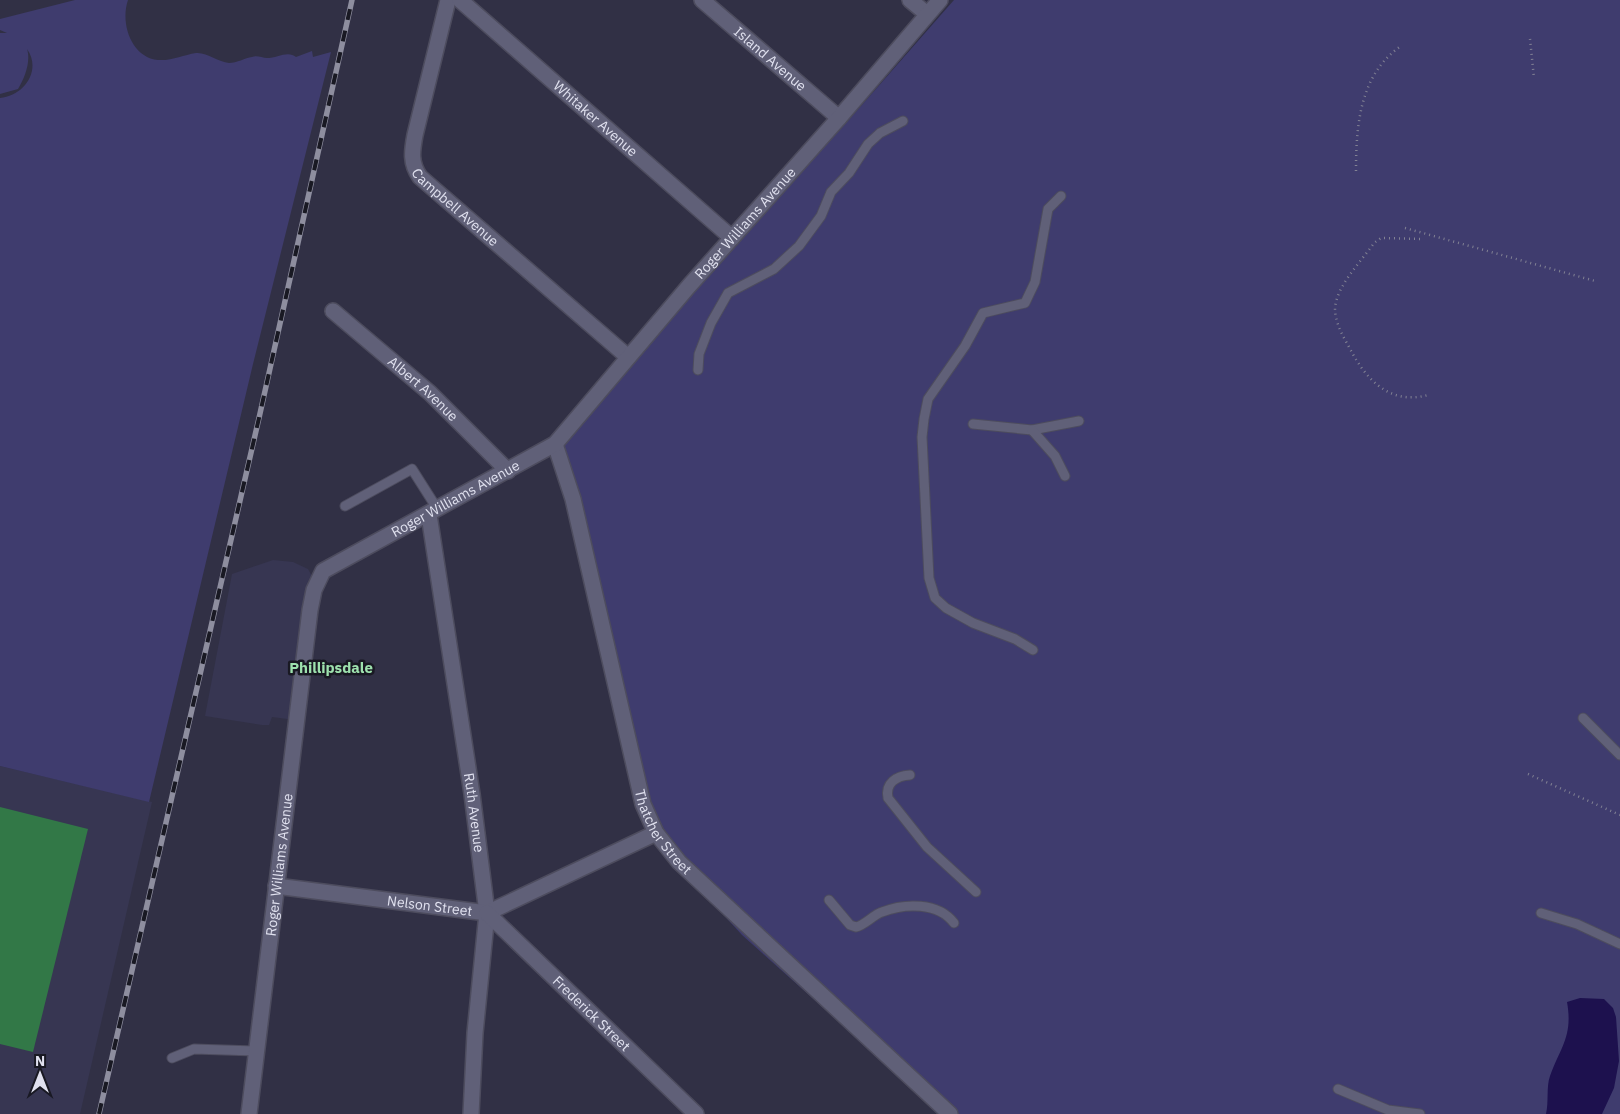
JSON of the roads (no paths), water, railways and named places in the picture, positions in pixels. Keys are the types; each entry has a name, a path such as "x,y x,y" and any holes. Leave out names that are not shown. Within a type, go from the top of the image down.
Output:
{"street":[{"name":"Campbell Avenue","path":"448,0 415,135 412,156 414,168 420,177 628,357"},
{"name":"Whitaker Avenue","path":"460,0 732,238"},
{"name":"Island Avenue","path":"702,0 839,118"},
{"path":"910,0 927,14"},
{"name":"Roger Williams Avenue","path":"249,1114 255,1051 310,610 317,580 323,571 331,566 434,512 555,444 628,357 839,118 940,0"},
{"name":"Albert Avenue","path":"333,311 430,393 508,471"},
{"name":"Thatcher Street","path":"555,444 573,499 643,804 656,833 679,862 950,1114"},
{"name":"Ruth Avenue","path":"434,512 487,914 475,1033 471,1114"},
{"name":"Nelson Street","path":"276,886 487,914 656,833"},
{"name":"Frederick Street","path":"487,914 696,1114"}],"lane":[{"path":"698,370 700,354 711,323 728,293 774,269 799,246 820,216 831,192 849,173 868,144 880,133 903,120"},
{"path":"1033,650 1015,639 967,620 946,608 935,598 929,578 922,436 928,399 965,346 982,314 1025,303 1036,282 1048,209 1061,196"},
{"path":"973,424 1032,430 1079,421"},
{"path":"1032,430 1055,456 1066,476"},
{"path":"345,506 412,469 434,512"},
{"path":"1583,718 1620,755"},
{"path":"910,775 898,777 890,784 888,798 927,847 976,892"},
{"path":"829,900 850,925 856,927 882,912 906,906 918,906 943,912 954,923"},
{"path":"1541,912 1577,924 1620,944"},
{"path":"172,1058 194,1049 255,1051"},
{"path":"1338,1088 1388,1110 1420,1114"}],"railway":[{"path":"99,1114 259,418 352,0"}],"district":[{"name":"Phillipsdale","path":"331,667"}]}
